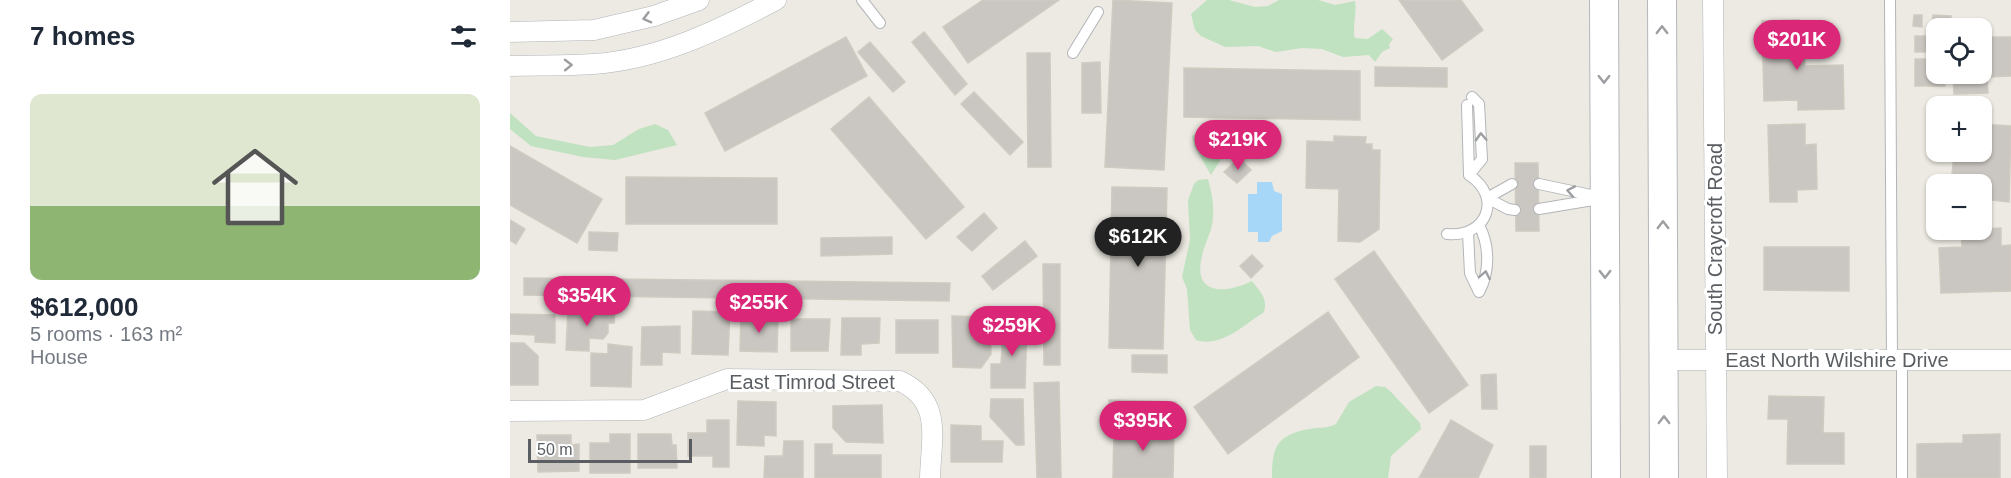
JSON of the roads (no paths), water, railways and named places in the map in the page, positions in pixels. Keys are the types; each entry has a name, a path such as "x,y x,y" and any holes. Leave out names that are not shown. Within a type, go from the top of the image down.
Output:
{"main road":[{"path":"1604,0 1606,478"},
{"path":"1662,0 1664,478"}],"street":[{"path":"510,32 594,30 654,16 699,0"},
{"path":"510,66 595,64 627,59 673,47 728,26 776,0"},
{"name":"South Craycroft Road","path":"1713,0 1717,478"},
{"name":"East North Wilshire Drive","path":"1664,360 2011,360"},
{"name":"East Timrod Street","path":"510,411 644,410 727,379 900,381 917,389 926,400 931,417 930,478"}],"lane":[{"path":"862,0 880,23"},
{"path":"1890,0 1897,360 1902,478"},
{"path":"1073,53 1098,12"},
{"path":"1447,234 1468,233 1479,225 1488,209 1488,198 1478,180 1469,175 1470,101"},
{"path":"1488,198 1512,184"},
{"path":"1539,184 1605,198"},
{"path":"1488,198 1508,210 1515,210"},
{"path":"1539,209 1605,198"},
{"path":"1468,233 1470,273 1479,292 1486,278 1486,239 1479,225"}],"water":[{"path":"1257,182 1272,182 1274,191 1282,194 1282,231 1272,236 1269,242 1258,242 1258,232 1248,232 1248,194 1257,194"}]}
